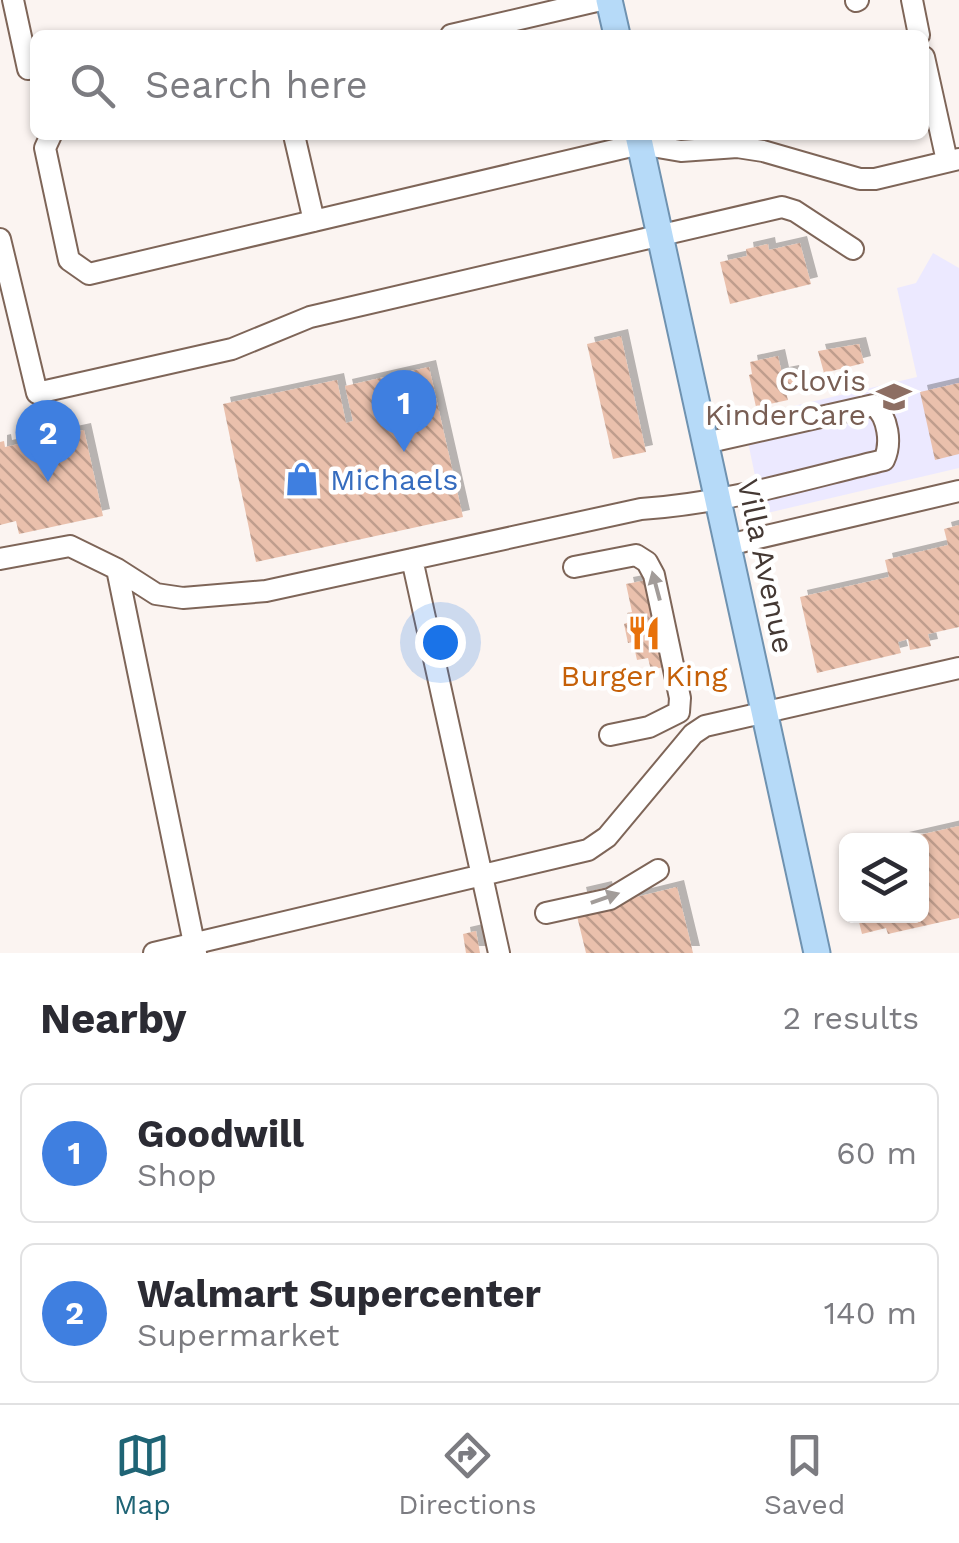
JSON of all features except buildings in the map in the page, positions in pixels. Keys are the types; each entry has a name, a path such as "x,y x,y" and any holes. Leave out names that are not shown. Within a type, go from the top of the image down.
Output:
{"main road":[{"path":"609,0 615,30"},
{"name":"Villa Avenue","path":"639,140 817,953"}],"street":[{"path":"13,0 28,69"},
{"path":"472,30 601,0"},
{"path":"912,0 918,30"},
{"path":"48,140 45,148 69,260 89,274 639,140 680,150 736,147 763,151 860,179 874,179 953,160 929,75"},
{"path":"295,140 314,221"},
{"path":"0,238 37,393 232,348 310,317 782,207 795,211 853,248"},
{"path":"0,559 70,546 156,594 183,598 266,591 641,509 681,507 718,499 884,460 890,448 882,412 874,405 706,443"},
{"path":"728,545 959,491"},
{"path":"574,567 636,555 654,575 680,698 679,712 649,727 610,735"},
{"path":"412,559 499,953"},
{"path":"116,569 195,948"},
{"path":"154,953 195,948 565,858 597,844 693,734 719,721 959,668"},
{"path":"546,913 610,898 658,870"}],"shaded area":[{"name":"Clovis KinderCare","path":"933,253 959,268 959,468 763,514 743,418 917,377 897,288 916,283"}],"place":[{"name":"Clovis KinderCare","path":"894,397"},
{"name":"Goodwill","path":"404,452"},
{"name":"Michaels","path":"302,479"},
{"name":"Walmart Supercenter","path":"48,482"},
{"name":"Burger King","path":"644,633"}]}
